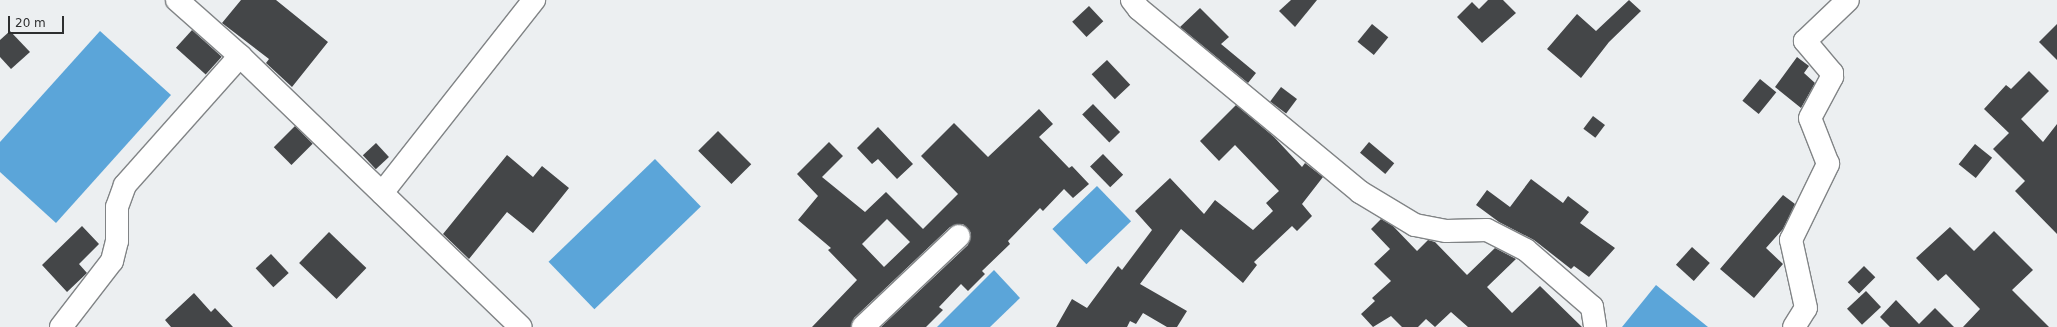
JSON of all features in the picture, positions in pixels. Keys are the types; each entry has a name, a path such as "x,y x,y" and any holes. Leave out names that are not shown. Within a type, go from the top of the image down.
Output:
{"street":[{"path":"177,0 240,56 521,327"},
{"path":"382,193 534,0"},
{"path":"1132,0 1139,9 1360,192 1415,225 1446,231 1487,230 1526,250 1592,308 1595,327"},
{"path":"1794,327 1806,308 1791,240 1828,164 1810,118 1832,77 1832,73 1805,41 1845,1"},
{"path":"61,327 112,261 117,241 117,207 125,185 240,56"},
{"path":"863,327 959,236"}],"water":[{"path":"100,31 171,95 56,223 0,172 0,142"},
{"path":"655,159 701,206 594,309 549,262"},
{"path":"1097,186 1131,221 1086,264 1052,229"},
{"path":"994,270 1020,298 990,327 937,327"},
{"path":"1656,285 1708,327 1622,327"}],"building":[{"path":"241,0 276,0 328,42 292,87 266,63 269,59 222,23"},
{"path":"1291,0 1317,0 1295,27 1279,11"},
{"path":"1488,0 1503,0 1516,13 1482,43 1457,17 1472,2 1479,9"},
{"path":"1629,0 1641,11 1609,42 1581,78 1547,49 1577,14 1596,31"},
{"path":"1089,6 1103,21 1087,37 1072,22"},
{"path":"1200,8 1229,37 1221,44 1256,73 1248,83 1180,27"},
{"path":"1372,24 1388,37 1374,55 1358,42"},
{"path":"2057,24 2057,60 2039,42"},
{"path":"192,30 222,57 206,75 176,48"},
{"path":"10,31 30,52 11,69 0,57 0,40"},
{"path":"1797,57 1809,66 1804,73 1815,83 1801,108 1775,87"},
{"path":"1107,60 1130,85 1115,99 1092,74"},
{"path":"2029,71 2049,91 2021,119 2043,142 2057,124 2057,234 2015,191 2025,181 1993,149 2009,133 1984,109 2006,85 2011,89"},
{"path":"1760,79 1776,92 1759,114 1742,101"},
{"path":"1281,87 1297,99 1286,113 1270,101"},
{"path":"1093,104 1120,132 1109,142 1082,114"},
{"path":"1236,105 1274,137 1302,167 1305,163 1323,177 1302,204 1312,216 1297,231 1292,226 1254,262 1257,265 1243,283 1181,229 1140,284 1187,311 1177,327 1167,327 1143,313 1136,324 1130,321 1127,327 1056,327 1072,299 1087,308 1118,266 1122,270 1152,230 1135,211 1170,178 1204,214 1215,200 1253,230 1273,211 1266,203 1279,191 1235,145 1219,161 1200,141"},
{"path":"1039,109 1053,124 1039,137 1069,168 1072,166 1089,184 1073,198 1064,189 1043,211 1040,208 1008,241 1010,244 982,271 985,274 968,291 961,284 939,307 943,310 926,327 881,327 968,245 971,233 963,224 950,227 854,318 851,327 812,327 857,280 828,250 831,248 798,220 818,196 797,174 829,142 843,156 822,177 865,212 886,192 923,229 958,194 921,156 954,123 988,157","holes":["887,219 910,242 884,267 862,244"]},
{"path":"1593,116 1605,125 1595,138 1583,129"},
{"path":"295,126 313,144 291,165 274,147"},
{"path":"878,127 913,164 897,179 878,159 872,164 857,148"},
{"path":"718,131 751,164 731,184 698,151"},
{"path":"1369,142 1394,163 1385,174 1360,153"},
{"path":"376,143 389,157 376,169 363,155"},
{"path":"1975,144 1992,158 1976,178 1959,164"},
{"path":"1103,154 1123,175 1110,187 1090,167"},
{"path":"507,155 533,177 542,166 569,188 533,233 507,212 469,259 443,234"},
{"path":"1531,179 1563,203 1568,196 1589,212 1580,223 1615,248 1589,277 1574,266 1571,269 1534,240 1499,222 1476,205 1487,190 1510,207"},
{"path":"1783,195 1795,204 1783,229 1766,248 1783,264 1754,298 1720,269"},
{"path":"1381,219 1393,226 1417,251 1428,240 1435,242 1467,275 1495,248 1516,259 1487,287 1512,313 1540,286 1582,327 1468,327 1451,312 1435,327 1426,319 1418,327 1402,327 1391,316 1373,327 1361,314 1375,301 1372,298 1391,281 1374,264 1390,249 1371,229"},
{"path":"82,226 99,244 79,264 87,273 67,292 42,265"},
{"path":"1950,227 1974,251 1994,231 2033,270 2012,290 2049,327 1963,327 1980,309 1946,274 1938,281 1916,258"},
{"path":"329,232 366,268 337,299 299,263"},
{"path":"1692,247 1710,263 1694,281 1676,265"},
{"path":"271,254 289,273 273,287 256,268"},
{"path":"1864,266 1875,277 1859,294 1848,282"},
{"path":"1866,291 1881,307 1862,325 1847,309"},
{"path":"194,293 211,312 215,308 233,327 171,327 165,320"},
{"path":"1896,300 1919,324 1935,308 1954,327 1890,327 1880,317"}]}
